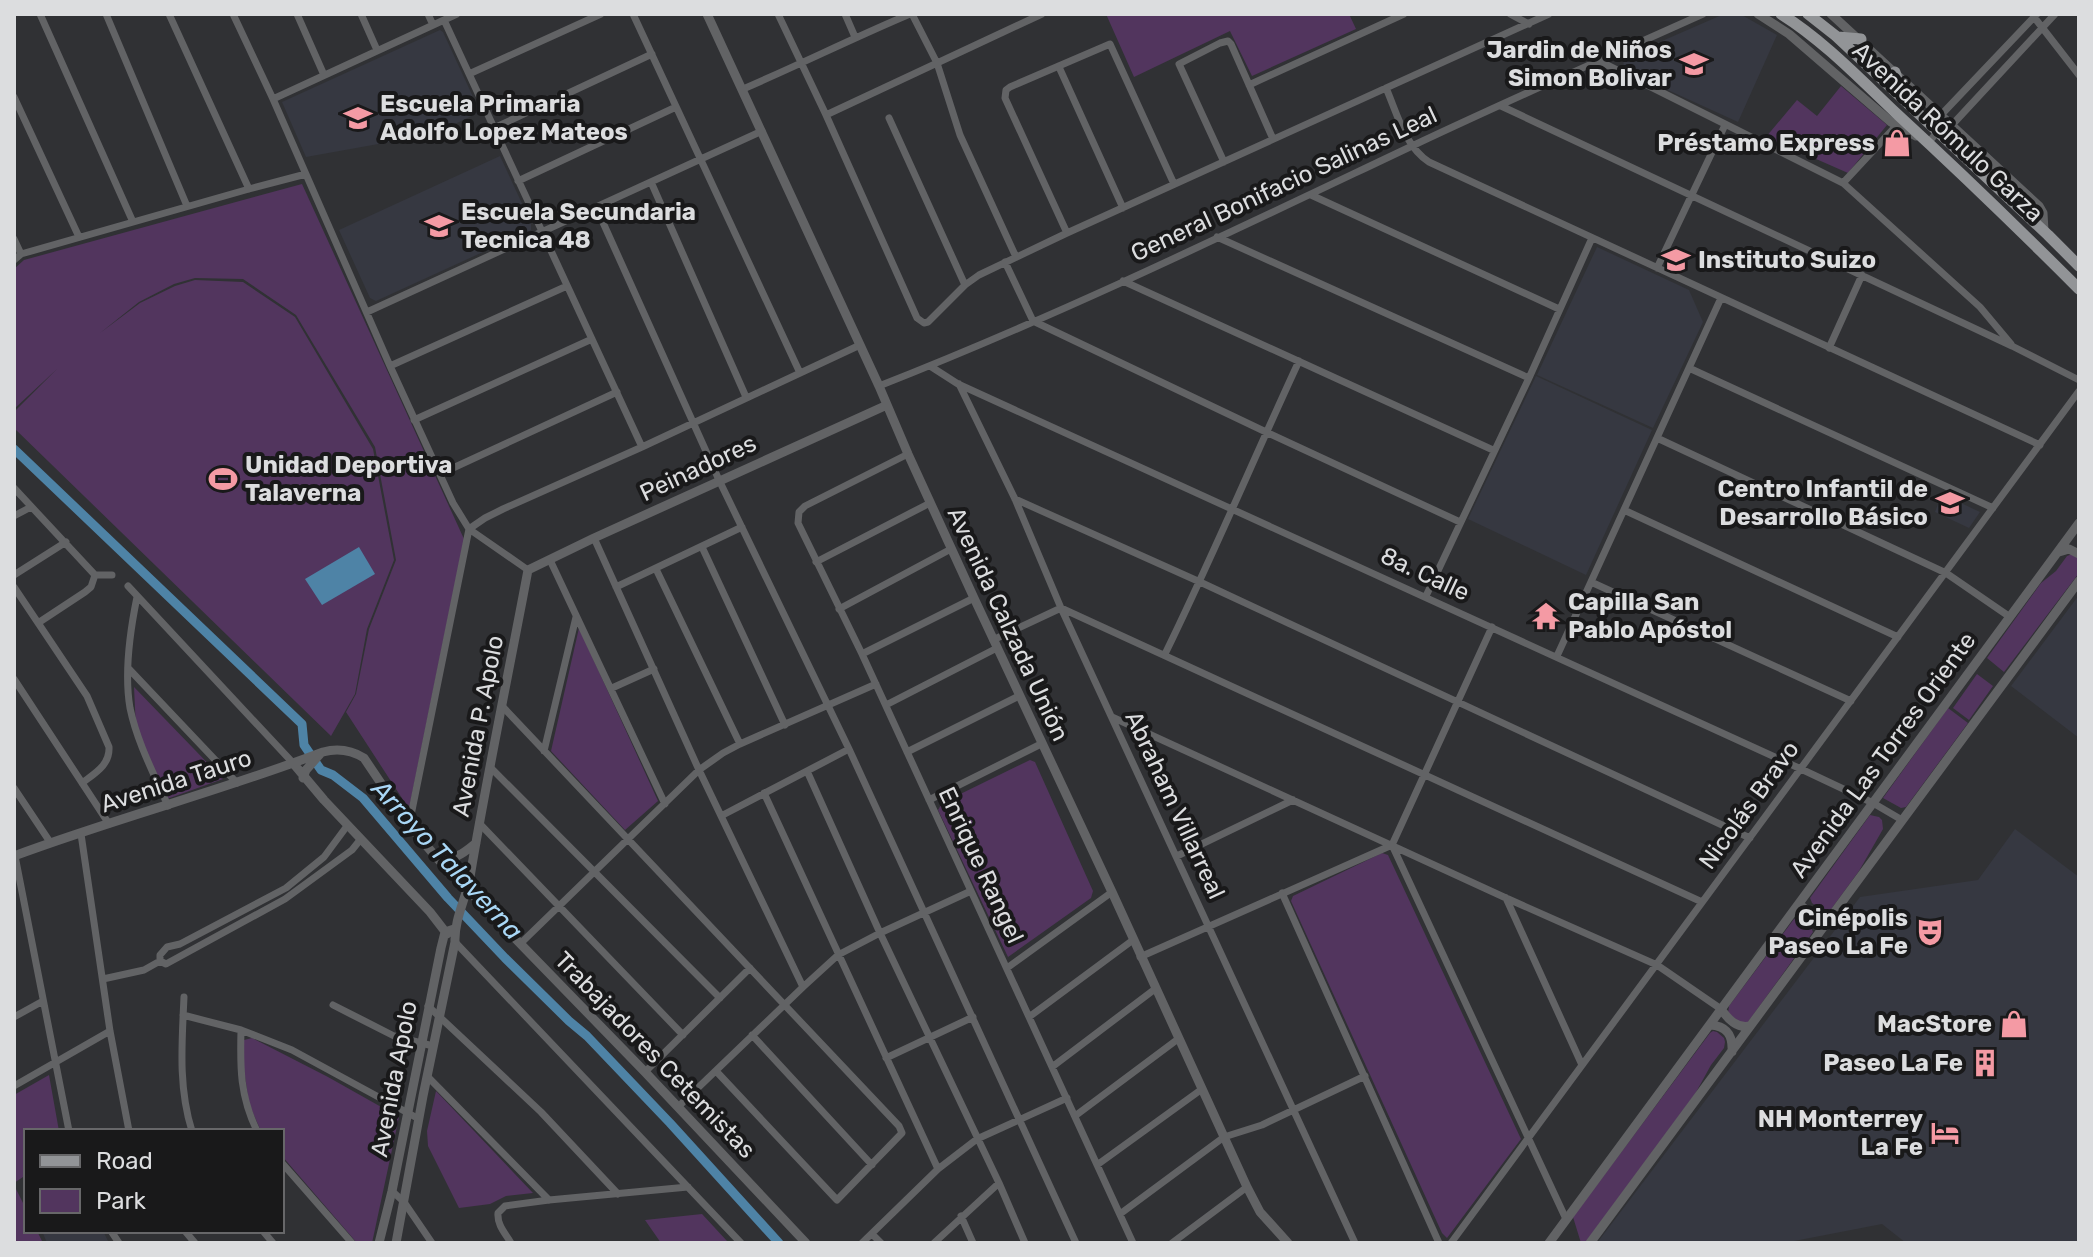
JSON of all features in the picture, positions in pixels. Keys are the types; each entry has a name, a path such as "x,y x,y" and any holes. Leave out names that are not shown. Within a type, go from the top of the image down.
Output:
{"main road":[{"name":"Avenida Rómulo Garza","path":"1781,14 1823,46 1929,142 2079,289"},
{"name":"Avenida Rómulo Garza","path":"1814,16 2079,266"},
{"path":"1836,36 1861,39"},
{"path":"1895,72 1903,99"}],"street":[{"path":"40,14 133,222"},
{"path":"106,14 187,206"},
{"path":"169,14 249,189"},
{"path":"233,14 453,503 469,529 528,570"},
{"path":"297,14 324,75"},
{"path":"361,14 377,50"},
{"path":"428,14 433,25"},
{"path":"273,99 457,14"},
{"path":"469,74 601,14"},
{"path":"633,14 800,373"},
{"name":"Avenida Calzada Unión","path":"707,14 1247,1187 1260,1212 1288,1243"},
{"path":"778,14 917,318 924,323 965,285 1005,262 1549,14"},
{"path":"845,14 855,37"},
{"path":"743,89 911,14 937,63 957,129 1016,257"},
{"path":"826,115 1042,14"},
{"path":"1249,85 1404,14"},
{"path":"1510,14 1529,24"},
{"name":"General Bonifacio Salinas Leal","path":"879,386 1123,281 1703,14"},
{"path":"1758,14 1789,34 1896,126 1929,142 1938,131 1952,125 2055,14"},
{"path":"1831,14 2039,206 2043,213 2044,231"},
{"path":"1938,131 1941,115 2036,16 2079,75"},
{"path":"444,20 642,447"},
{"path":"1224,162 1179,64 1220,43 1228,41 1231,44 1273,139"},
{"path":"1067,233 1005,98 1006,90 1010,87 1110,44 1174,184"},
{"path":"494,128 652,54"},
{"path":"1599,61 1843,183 1980,307 2012,346"},
{"path":"1059,67 1123,208"},
{"path":"1386,88 1412,146 1429,162 2040,445"},
{"path":"14,97 79,237"},
{"path":"1501,106 2079,380"},
{"path":"518,181 676,107"},
{"path":"889,118 965,285"},
{"path":"1657,268 1725,125"},
{"path":"1843,183 1896,126"},
{"path":"367,312 762,131"},
{"path":"14,239 18,257 306,174"},
{"path":"651,182 746,397"},
{"path":"1311,195 1559,309"},
{"path":"596,207 719,480 829,705 1076,1243"},
{"path":"1217,237 1529,378"},
{"path":"1426,596 1592,238"},
{"path":"1005,262 1033,321 1460,522"},
{"path":"1829,348 1862,275"},
{"path":"1123,281 1493,450"},
{"path":"390,366 567,286"},
{"path":"1557,656 1721,298"},
{"path":"414,420 592,339"},
{"path":"409,825 469,529 503,509 860,345"},
{"path":"1165,654 1299,361"},
{"name":"8a. Calle","path":"930,366 958,384 1557,656 1873,803 1902,820"},
{"path":"1689,368 1993,508"},
{"name":"Abraham Villarreal","path":"958,384 1015,499 1061,608 1355,1243"},
{"name":"Nicolás Bravo","path":"1451,1243 2079,391"},
{"path":"440,474 617,392"},
{"name":"Peinadores","path":"528,570 887,405"},
{"path":"1657,438 1946,573 2010,617"},
{"name":"Enrique Rangel","path":"908,454 805,506 799,512 798,523 886,705 1133,1243"},
{"path":"14,488 95,575 112,575"},
{"path":"1015,499 1750,838"},
{"path":"816,562 930,503"},
{"path":"14,516 31,507"},
{"path":"1624,510 1898,637"},
{"path":"2078,525 2076,540 2079,548"},
{"name":"Avenida Las Torres Oriente","path":"1549,1243 2078,525"},
{"path":"616,587 742,527"},
{"path":"594,538 699,770 803,987"},
{"path":"14,575 66,542"},
{"path":"702,547 785,725"},
{"path":"839,609 951,549"},
{"path":"2056,554 2069,549 2079,554"},
{"path":"550,560 665,804"},
{"path":"656,569 740,744"},
{"name":"Avenida P. Apolo","path":"469,889 528,570"},
{"path":"38,623 91,587 95,575"},
{"path":"1590,1243 2079,581"},
{"path":"1591,582 1851,701"},
{"path":"128,586 296,762 360,840 430,912 452,928 455,942 738,1241"},
{"path":"14,587 91,702 109,747 106,762 82,783"},
{"path":"137,597 129,639 128,691 135,726 168,806"},
{"path":"862,654 974,598"},
{"path":"886,705 1061,608 1702,902"},
{"path":"544,751 576,617"},
{"path":"1140,957 1392,845 1492,627"},
{"path":"129,669 237,783"},
{"path":"612,688 654,669"},
{"path":"14,679 109,824"},
{"path":"521,943 699,770 740,744 876,684"},
{"path":"907,752 1019,696"},
{"path":"502,706 902,1131 901,1136 837,1200 716,1071"},
{"path":"1112,717 1657,965 1721,1009 1735,1023 1750,1026"},
{"path":"929,800 1041,744"},
{"path":"721,816 849,749"},
{"path":"305,774 326,751"},
{"name":"Avenida Tauro","path":"14,856 326,751 350,751"},
{"name":"Trabajadores Cetemistas","path":"350,751 364,758 409,825 436,857 806,1243"},
{"path":"490,767 720,998"},
{"path":"807,771 1025,1243"},
{"path":"14,788 50,842"},
{"path":"764,793 938,1169"},
{"path":"1177,856 1293,800"},
{"path":"479,823 683,1035"},
{"path":"160,961 160,955 167,947 176,946 215,927 286,888 324,857 347,826"},
{"path":"81,834 110,1031 129,1129"},
{"path":"160,961 171,963 285,899 352,850 360,840"},
{"path":"436,857 452,859 461,856 476,843"},
{"path":"1392,845 1566,1219"},
{"path":"14,856 69,1129"},
{"name":"Avenida Apolo","path":"379,1243 428,1006 452,928 469,889"},
{"path":"678,1107 838,955 971,891"},
{"path":"1007,968 1112,892"},
{"path":"1282,893 1439,1243"},
{"path":"1506,898 1582,1065"},
{"path":"1799,904 1825,926"},
{"path":"1029,1017 1133,940"},
{"name":"Avenida Apolo","path":"396,1243 455,942"},
{"path":"103,979 144,970 160,961"},
{"path":"645,1072 750,968"},
{"path":"1052,1067 1155,989"},
{"path":"184,997 182,1081 191,1129"},
{"path":"14,1017 43,1001"},
{"path":"333,1005 394,1036 433,1046"},
{"path":"428,1006 541,1112 618,1194"},
{"path":"183,1015 241,1030 292,1050 419,1119"},
{"path":"886,1058 973,1017"},
{"path":"1710,1025 1722,1027 1730,1034 1732,1052"},
{"path":"241,1030 243,1097 256,1129"},
{"path":"14,1086 110,1031"},
{"path":"752,1035 872,1165"},
{"path":"1075,1116 1178,1039"},
{"path":"427,1076 549,1200"},
{"path":"1120,1214 1224,1137 1262,1125 1365,1076"},
{"path":"1097,1165 1202,1089"},
{"path":"862,1243 938,1169 977,1139 1067,1098"},
{"path":"284,1165 352,1243"},
{"path":"934,1243 999,1183"},
{"path":"511,1243 499,1224 498,1213 505,1206 688,1187"},
{"path":"1172,1243 1247,1187"},
{"path":"392,1191 404,1202 432,1243"},
{"path":"961,1216 973,1243"},
{"path":"872,1234 881,1243"}],"shaded area":[{"name":"Jardin de Niños Simon Bolivar","path":"1724,14 1740,14 1777,35 1738,122 1624,70 1623,58"},
{"name":"Escuela Primaria Adolfo Lopez Mateos","path":"440,30 480,112 434,134 306,157 282,102"},
{"name":"Escuela Secundaria Tecnica 48","path":"500,156 531,223 531,230 376,301 370,298 339,230"},
{"path":"1597,247 1689,290 1703,322 1653,428 1537,375"},
{"path":"1536,376 1652,430 1586,575 1468,519"},
{"name":"Centro Infantil de Desarrollo Básico","path":"1942,494 1980,512 1969,528 1935,512"},
{"path":"2079,595 2079,738 2011,686"},
{"name":"Paseo La Fe","path":"2015,829 2079,877 2079,1243 1906,1243 1882,1224 1784,1243 1597,1243 1860,897 1978,880"},
{"path":"43,1233 104,1233 109,1243 47,1243"}],"green space":[{"path":"1106,14 1349,14 1356,29 1252,76 1230,31 1134,77"},
{"path":"1841,86 1887,125 1848,173 1766,137 1797,100 1817,116"},
{"name":"Unidad Deportiva Talaverna","path":"302,184 464,539 409,809 346,712 356,694 369,629 396,560 375,447 296,315 243,279 195,278 174,284 139,302 100,333 140,303 175,286 195,280 243,282 295,317 373,449 394,560 367,629 355,694 331,736 14,428 14,412 57,369 14,409 14,269 24,260"},
{"path":"2072,554 2079,557 2079,573 2004,672 1987,658 2041,583"},
{"path":"579,628 658,801 625,830 551,751"},
{"path":"1977,674 1993,686 1969,720 1953,708"},
{"path":"134,687 223,779 164,800 136,729"},
{"path":"1948,708 1968,723 1906,807 1901,808 1883,798"},
{"path":"1030,760 1035,762 1093,891 1091,898 1008,957 938,810 942,803"},
{"path":"1870,815 1882,820 1883,829 1859,871 1829,912 1825,913 1810,898"},
{"path":"1382,853 1388,855 1521,1139 1447,1238 1442,1233 1291,901 1293,896"},
{"path":"1794,919 1805,923 1813,932 1743,1025 1728,1013 1729,1006"},
{"path":"1713,1031 1724,1038 1724,1048 1695,1094 1585,1243 1581,1243 1573,1217"},
{"path":"252,1038 399,1117 372,1243 357,1243 284,1158 284,1129 260,1129 249,1104 244,1040"},
{"path":"49,1075 59,1129 24,1129 24,1176 14,1183 14,1095"},
{"path":"436,1091 533,1193 506,1196 490,1204 459,1208 428,1146 427,1131"},
{"path":"14,1185 24,1205 24,1233 38,1233 43,1243 14,1243"},
{"path":"702,1214 727,1243 661,1243 645,1220"}],"water":[{"path":"359,547 375,574 322,605 305,579"}],"waterway":[{"name":"Arroyo Talaverna","path":"14,449 302,724 304,745 321,770 333,775 363,798 448,898 505,958 587,1036 779,1243"}],"place":[{"name":"Jardin de Niños Simon Bolivar","path":"1694,64"},
{"name":"Escuela Primaria Adolfo Lopez Mateos","path":"358,118"},
{"name":"Préstamo Express","path":"1897,143"},
{"name":"Escuela Secundaria Tecnica 48","path":"439,226"},
{"name":"Instituto Suizo","path":"1676,260"},
{"name":"Unidad Deportiva Talaverna","path":"223,479"},
{"name":"Centro Infantil de Desarrollo Básico","path":"1950,503"},
{"name":"Capilla San Pablo Apóstol","path":"1546,616"},
{"name":"Cinépolis Paseo La Fe","path":"1930,932"},
{"name":"MacStore","path":"2014,1024"},
{"name":"Paseo La Fe","path":"1985,1063"},
{"name":"NH Monterrey La Fe","path":"1945,1133"}]}
